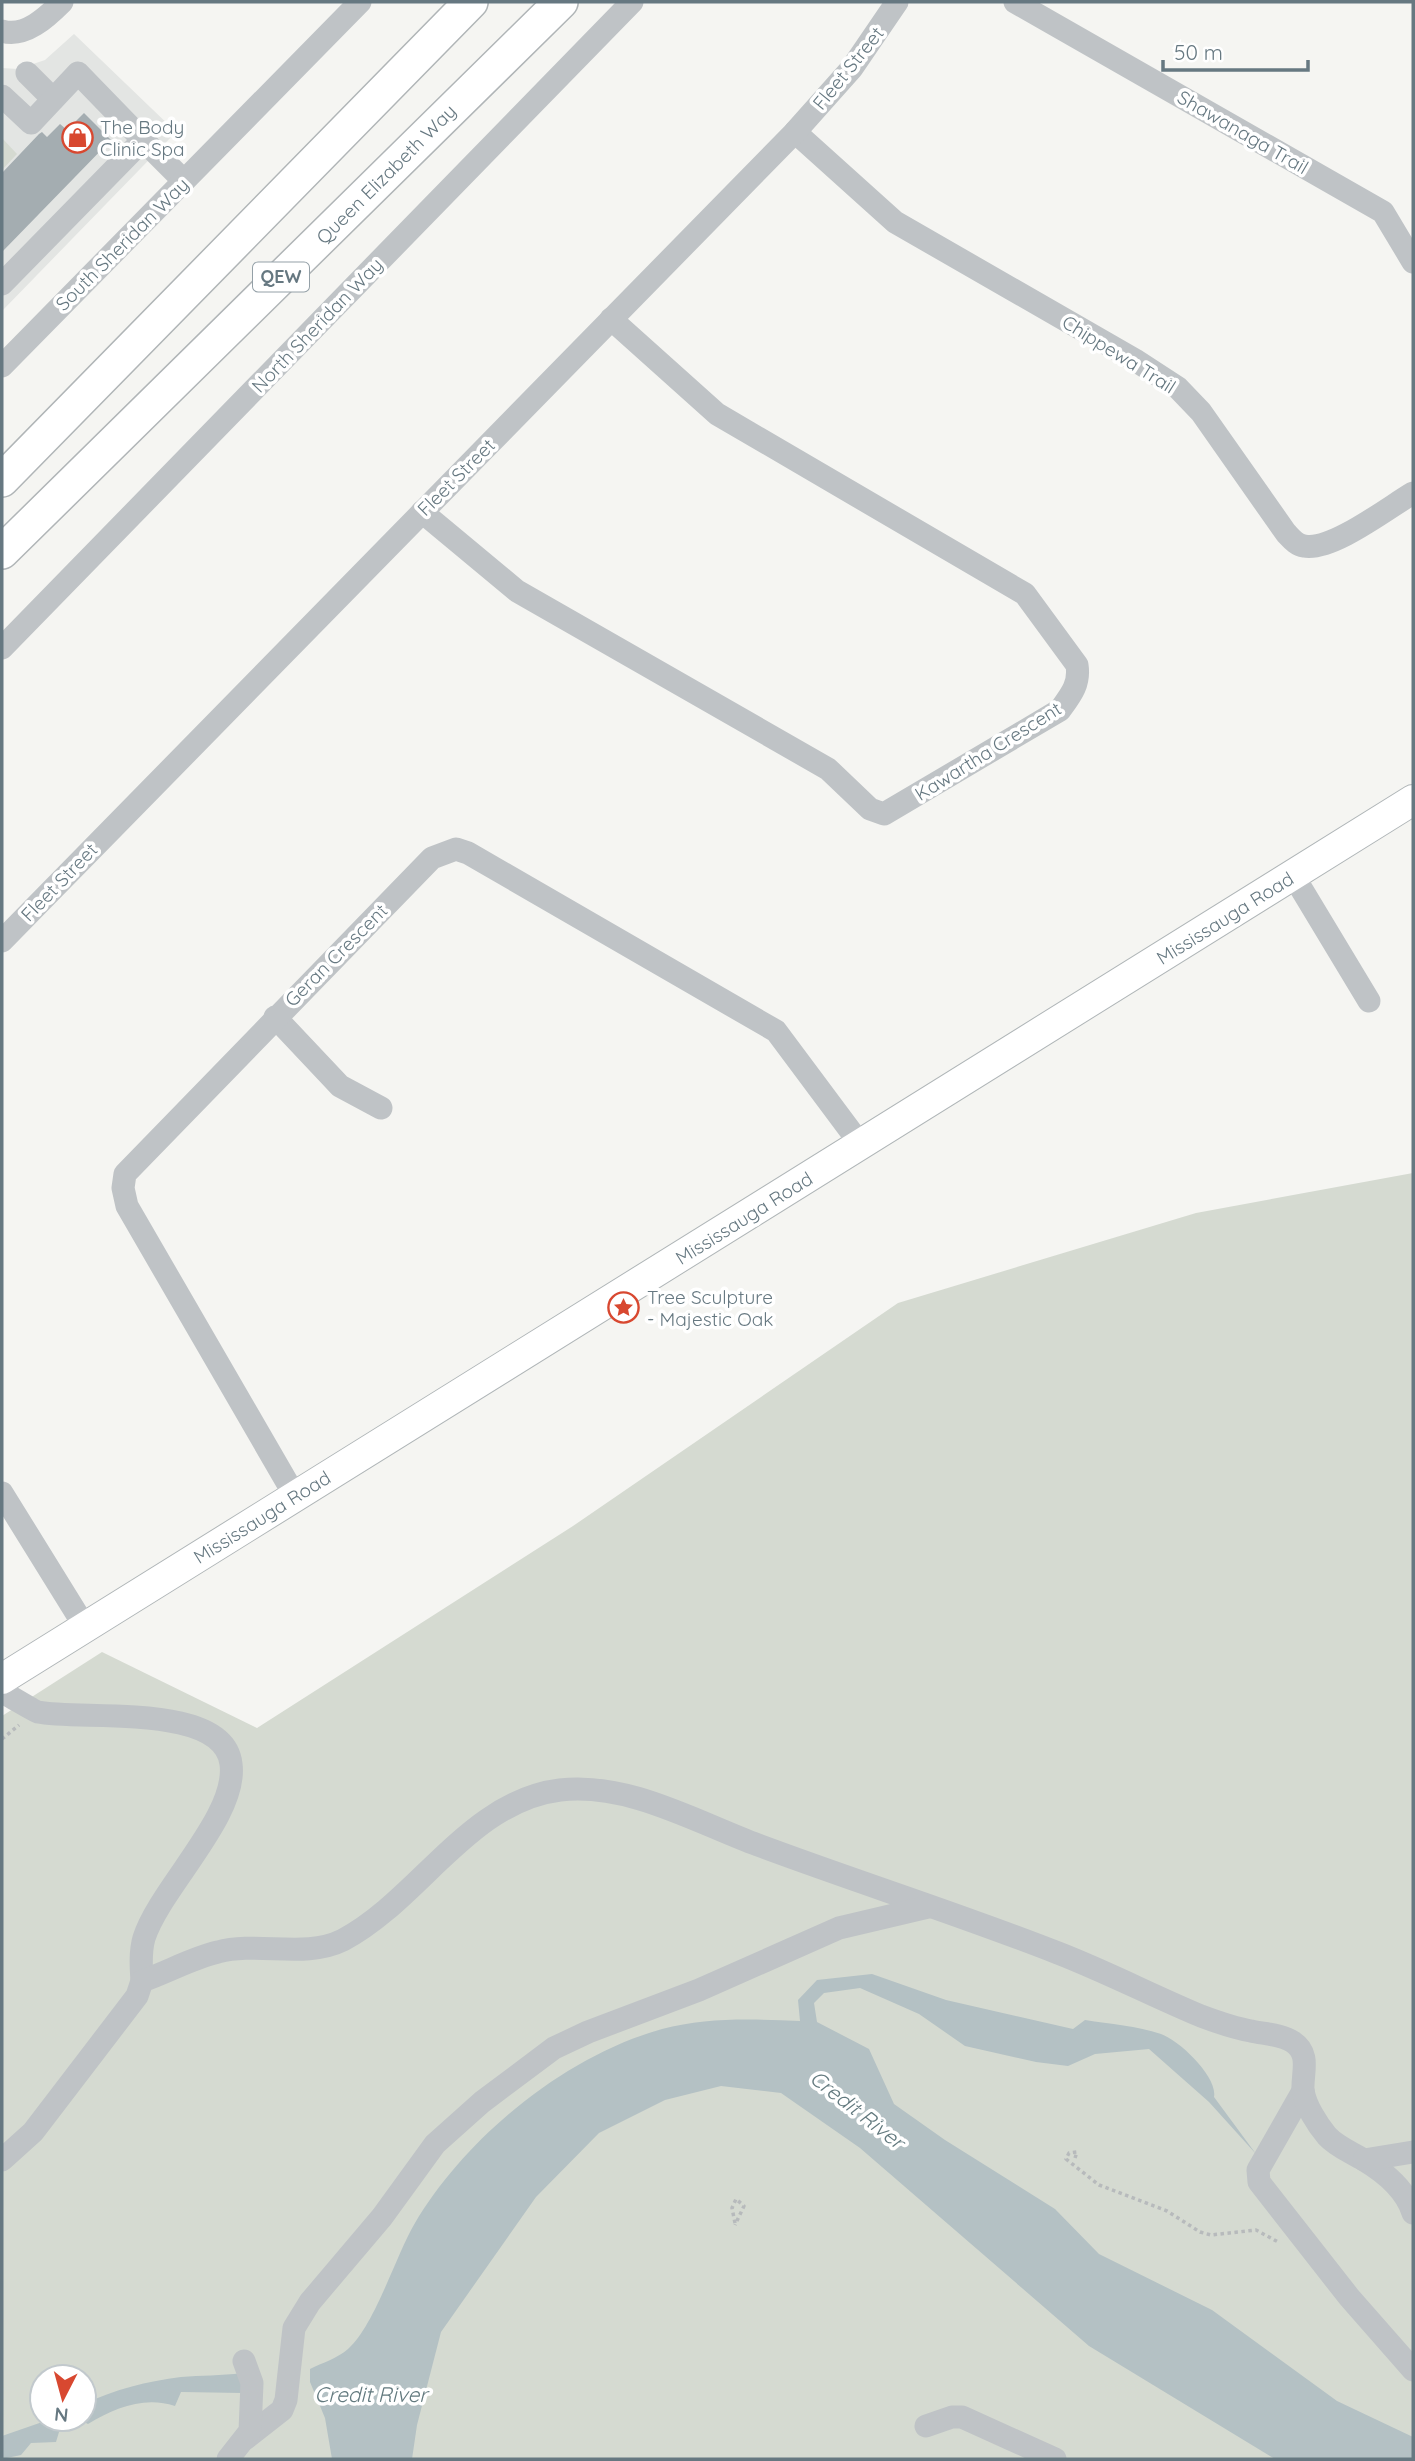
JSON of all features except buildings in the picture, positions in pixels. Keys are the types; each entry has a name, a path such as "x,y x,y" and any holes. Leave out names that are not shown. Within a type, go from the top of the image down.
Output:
{"highway":[{"name":"QEW","path":"2,480 471,2"},
{"name":"Queen Elizabeth Way","path":"2,552 561,2"}],"main road":[{"name":"Mississauga Road","path":"2,1679 1413,800"}],"street":[{"path":"4,35 22,32 47,17 62,2"},
{"name":"South Sheridan Way","path":"2,366 360,2"},
{"name":"North Sheridan Way","path":"2,648 632,2"},
{"name":"Fleet Street","path":"2,941 795,132 852,68 897,2"},
{"name":"Shawanaga Trail","path":"1015,2 1384,212 1413,262"},
{"path":"27,73 53,99"},
{"path":"2,96 31,123 78,73 184,181"},
{"name":"Chippewa Trail","path":"795,132 895,222 1135,360 1178,388 1202,412 1286,533 1296,543 1305,547 1328,544 1413,493"},
{"path":"2,284 144,140"},
{"name":"Kawartha Crescent","path":"422,512 517,591 828,769 870,809 884,814 1060,710 1074,691 1079,677 1077,665 1025,594 717,414 611,319"},
{"name":"Geran Crescent","path":"295,1496 127,1206 123,1188 125,1174 432,858 456,849 776,1031 861,1145"},
{"path":"1293,876 1369,1001"},
{"path":"275,1017 340,1086 381,1108"},
{"path":"2,1493 85,1627"},
{"path":"2,1692 23,1701 36,1712 110,1715 182,1725 219,1739 228,1749 232,1779 222,1806 152,1918 143,1941 142,1981 137,1996 33,2132 2,2160"},
{"path":"142,1981 219,1951 313,1947 341,1941 366,1925 495,1816 525,1799 559,1790 601,1788 633,1795 755,1844 1057,1952 1202,2016 1246,2030 1283,2037 1296,2043 1303,2053 1303,2091 1308,2105 1328,2137 1364,2160 1405,2195 1413,2213"},
{"path":"228,2459 282,2410 286,2400 294,2328 310,2302 382,2217 435,2144 482,2102 554,2048 588,2032 698,1990 839,1928 928,1907"},
{"path":"1303,2091 1258,2170 1259,2182 1349,2297 1413,2370"},
{"path":"1364,2160 1413,2152"},
{"path":"244,2361 252,2383 251,2419 246,2440"},
{"path":"926,2427 952,2417 962,2417 1055,2459"}],"path":[{"path":"1075,2158 1077,2152 1069,2153 1066,2159 1099,2185 1167,2211 1200,2232 1211,2235 1256,2230 1287,2248"},
{"path":"736,2199 744,2206 735,2224 732,2208 736,2199"}],"shaded area":[{"path":"74,34 176,132 2,311 2,68 18,69 45,60"},
{"path":"2,138 17,154 2,170"},
{"path":"1413,1173 1413,2459 2,2459 2,1716 102,1652 257,1728 573,1526 898,1303 1196,1213"}],"water":[{"name":"Credit River","path":"872,1974 946,2000 1073,2029 1085,2020 1152,2031 1169,2038 1187,2051 1204,2070 1214,2089 1214,2097 1256,2154 1209,2102 1149,2049 1095,2054 1068,2066 1036,2062 965,2046 919,2014 860,1988 824,1993 814,2003 817,2022 869,2049 894,2104 945,2140 1055,2209 1099,2254 1212,2310 1337,2401 1413,2437 1413,2459 1275,2459 1089,2346 860,2148 781,2093 721,2086 665,2100 599,2133 536,2197 441,2332 417,2425 412,2459 332,2459 325,2418 310,2382 310,2369 335,2358 358,2338 376,2308 415,2223 461,2160 490,2131 521,2104 555,2080 626,2042 662,2029 696,2022 748,2019 800,2021 798,2000 817,1980"},
{"path":"242,2373 242,2393 181,2392 175,2406 141,2403 98,2419 98,2398 107,2394 169,2379"},
{"path":"28,2427 28,2433 59,2433 56,2442 31,2443 21,2455 2,2459 2,2436"}],"place":[{"name":"The Body Clinic Spa","path":"77,138"},
{"name":"Tree Sculpture - Majestic Oak","path":"624,1308"}]}
